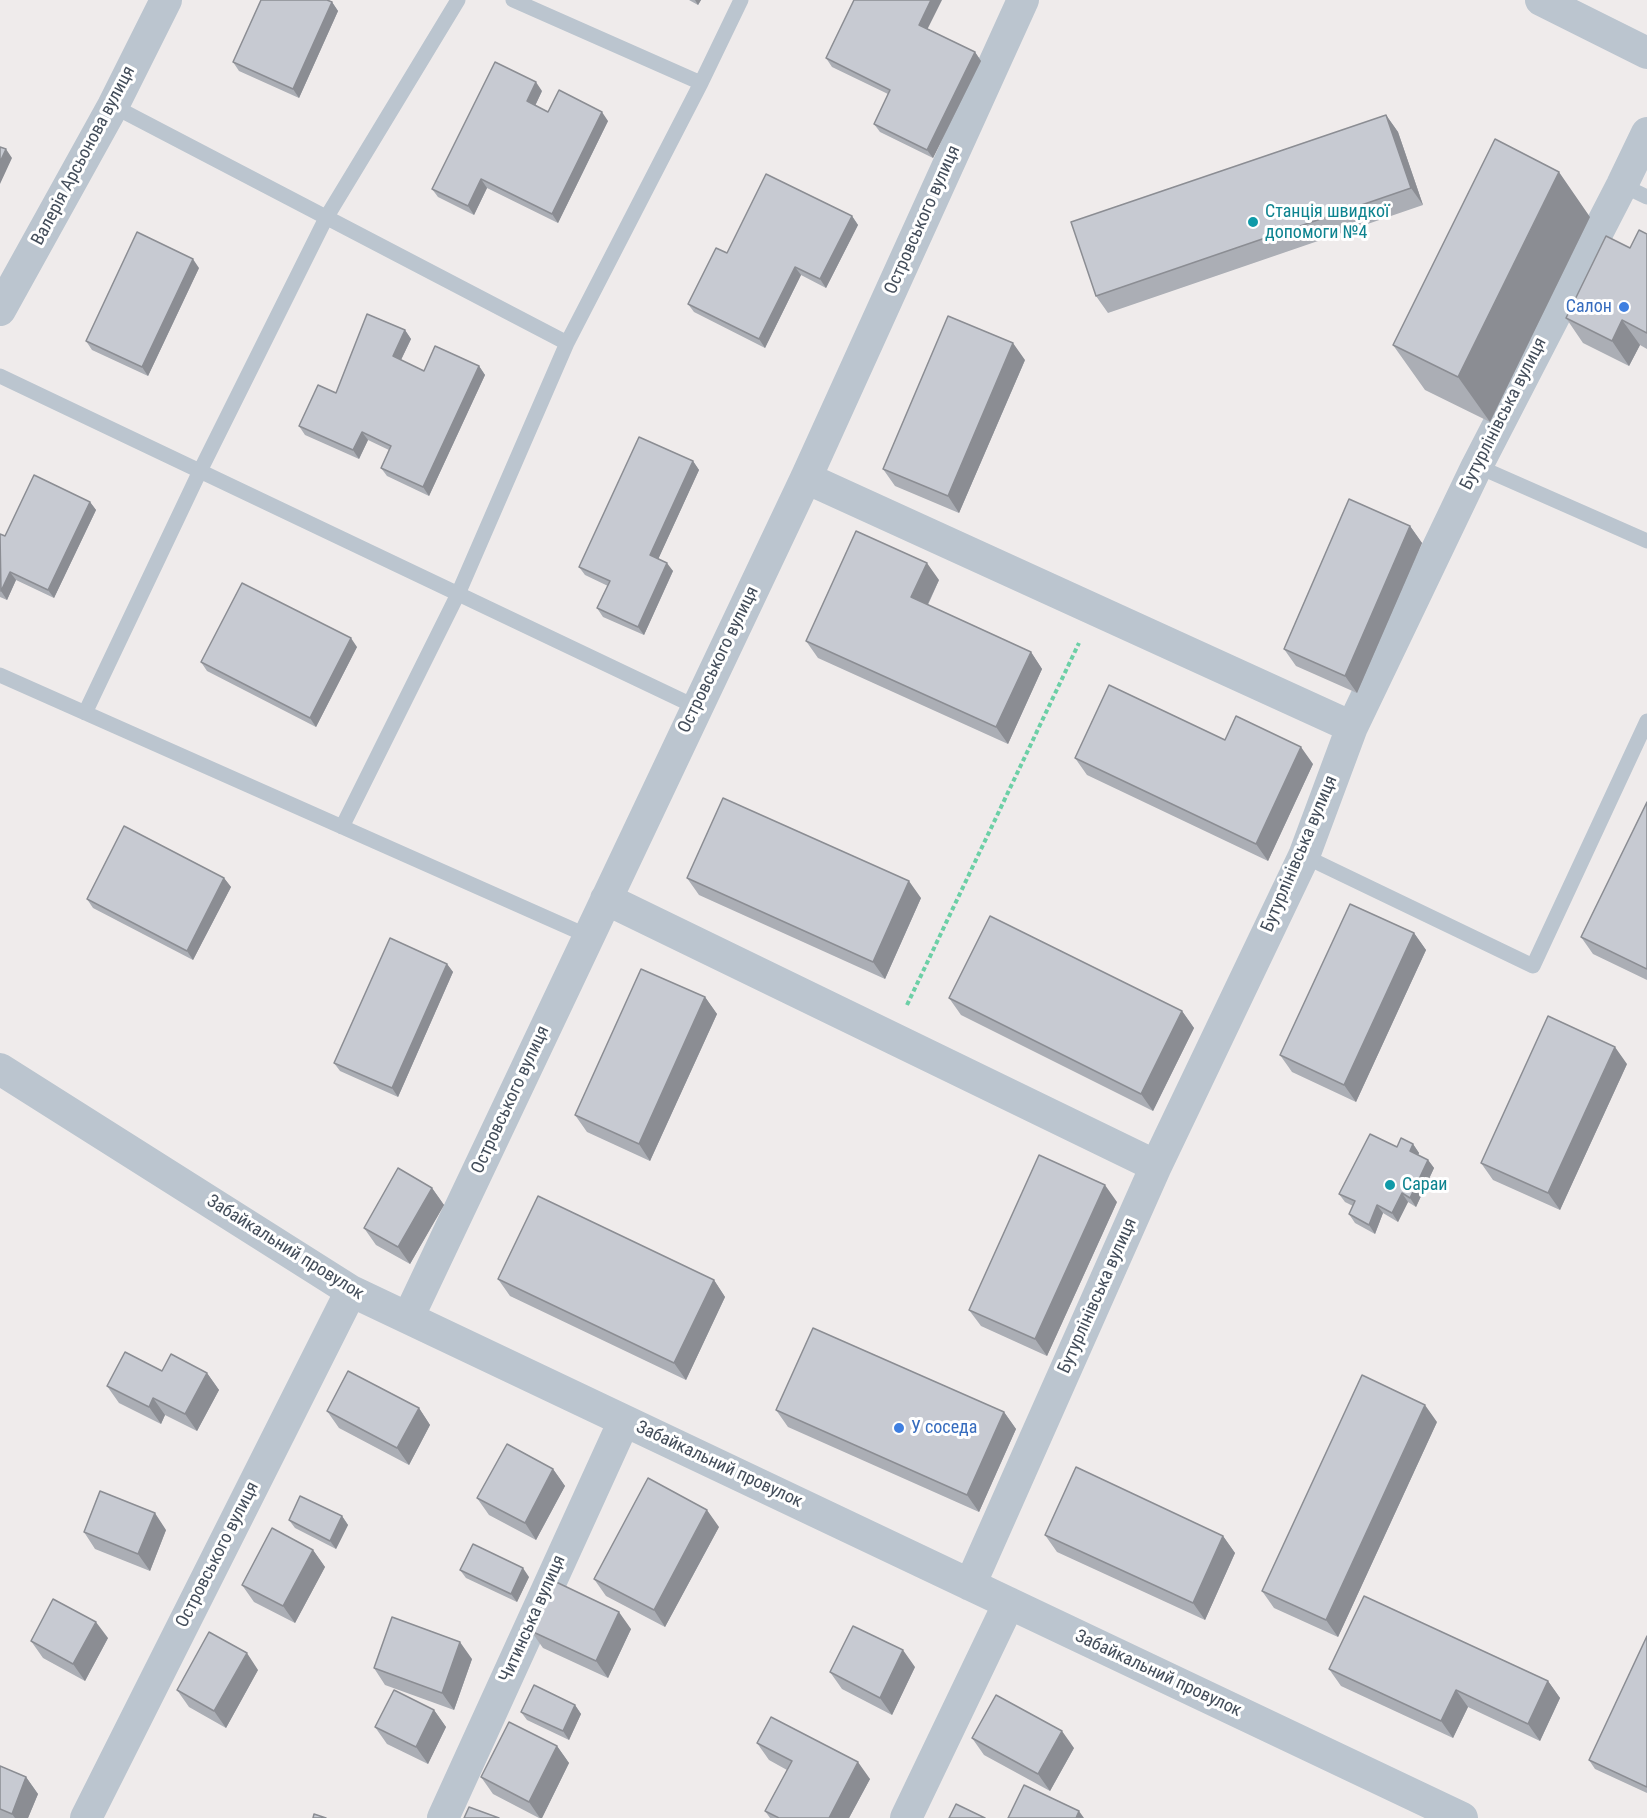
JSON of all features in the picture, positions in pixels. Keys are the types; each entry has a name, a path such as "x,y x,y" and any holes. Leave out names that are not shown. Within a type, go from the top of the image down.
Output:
{"street":[{"name":"Валерія Арсьонова вулиця","path":"0,310 113,106 166,0"},
{"name":"Островського вулиця","path":"408,1318 806,478 1023,0"},
{"path":"1541,0 1647,52"},
{"name":"Бутурлінівська вулиця","path":"970,1585 1156,1166 1304,856 1352,727 1477,466 1635,191 1647,133"},
{"path":"806,478 1352,727"},
{"path":"606,899 1156,1166"},
{"name":"Забайкальний провулок","path":"0,1069 351,1291 1462,1818"},
{"name":"Островського вулиця","path":"86,1818 351,1291"},
{"name":"Читинська вулиця","path":"443,1818 624,1420"},
{"path":"906,1818 1009,1603"}],"lane":[{"path":"85,713 200,471 326,218 458,0"},
{"path":"513,0 701,83"},
{"path":"342,827 458,594 567,343 701,83 741,0"},
{"path":"113,106 567,343"},
{"path":"0,376 696,707"},
{"path":"1477,466 1647,541"},
{"path":"0,675 588,936"},
{"path":"1304,856 1533,966 1647,721"}],"path":[{"path":"892,1038 1095,610"}],"building":[{"path":"261,0 327,0 332,2 293,89 233,62"},
{"path":"854,0 931,0 919,25 975,52 927,150 874,124 890,90 826,58"},
{"path":"495,62 536,82 527,101 548,112 559,90 602,112 552,214 481,179 468,206 432,189"},
{"name":"Станція швидкої допомоги №4","path":"1386,115 1411,188 1096,296 1071,222"},
{"path":"1495,139 1559,172 1458,377 1393,345"},
{"path":"0,147 6,149 0,162"},
{"path":"766,174 852,216 820,279 795,267 759,339 688,304 716,248 727,253"},
{"path":"1639,230 1647,234 1647,333 1622,320 1612,341 1566,318 1606,236 1630,248"},
{"path":"137,232 193,259 142,367 86,341"},
{"path":"367,314 405,330 393,356 424,371 435,346 479,366 423,487 381,468 391,446 362,432 353,450 299,426 318,385 336,393"},
{"path":"948,316 1013,343 948,496 883,469"},
{"path":"639,437 693,461 650,555 667,563 638,627 597,608 610,581 579,567"},
{"path":"34,475 90,502 48,590 10,572 1,591 0,534 5,536"},
{"path":"1349,499 1410,526 1345,676 1284,649"},
{"path":"856,531 927,563 911,597 1031,652 996,727 806,641"},
{"path":"242,583 351,638 310,718 201,662"},
{"path":"1109,685 1225,740 1236,716 1301,747 1256,844 1075,758"},
{"path":"723,798 909,881 873,962 687,878"},
{"path":"1647,802 1647,969 1581,937"},
{"path":"124,826 224,878 187,951 87,899"},
{"path":"1350,904 1414,933 1344,1085 1280,1055"},
{"path":"990,916 1182,1011 1141,1094 949,998"},
{"path":"390,938 447,964 392,1088 334,1063"},
{"path":"641,969 705,997 639,1144 575,1115"},
{"path":"1548,1016 1615,1047 1548,1193 1481,1163"},
{"name":"Сараи","path":"1370,1134 1397,1147 1401,1138 1413,1144 1410,1151 1428,1160 1410,1198 1402,1193 1392,1213 1377,1205 1369,1225 1349,1214 1355,1201 1339,1194"},
{"path":"1039,1155 1105,1185 1035,1339 969,1310"},
{"path":"398,1168 432,1188 398,1247 364,1228"},
{"path":"538,1196 714,1280 674,1363 498,1279"},
{"path":"813,1328 1004,1412 967,1495 776,1410"},
{"path":"125,1352 162,1371 171,1354 207,1373 185,1414 153,1398 149,1407 107,1386"},
{"path":"348,1371 419,1408 397,1448 327,1411"},
{"path":"1362,1375 1425,1405 1326,1620 1262,1591"},
{"path":"507,1444 553,1469 525,1523 477,1498"},
{"path":"1076,1467 1223,1536 1193,1603 1045,1535"},
{"path":"648,1478 707,1510 654,1610 594,1579"},
{"path":"100,1491 155,1513 138,1554 84,1532"},
{"path":"300,1496 342,1516 330,1541 289,1520"},
{"path":"272,1528 313,1550 283,1606 242,1585"},
{"path":"473,1544 523,1568 511,1594 460,1570"},
{"path":"554,1581 619,1612 596,1661 531,1631"},
{"path":"1364,1596 1548,1681 1528,1724 1456,1690 1441,1721 1329,1669"},
{"path":"53,1599 96,1622 73,1664 31,1641"},
{"path":"392,1617 460,1642 442,1693 374,1668"},
{"path":"853,1626 903,1650 880,1698 830,1672"},
{"path":"209,1632 247,1653 214,1711 177,1690"},
{"path":"1647,1636 1647,1787 1589,1760"},
{"path":"534,1685 575,1705 563,1731 521,1712"},
{"path":"394,1690 434,1710 416,1747 375,1727"},
{"path":"996,1695 1062,1731 1038,1774 972,1738"},
{"path":"771,1717 858,1762 829,1818 779,1818 765,1811 792,1761 757,1743"},
{"path":"509,1722 557,1746 529,1802 481,1777"},
{"path":"0,1766 26,1777 12,1814 0,1809"},
{"path":"1024,1785 1079,1811 1076,1818 1008,1818"},
{"path":"956,1804 985,1818 949,1818"},
{"path":"469,1807 499,1818 464,1818"},
{"path":"314,1814 326,1818 313,1818"}],"place":[{"name":"Станція швидкої допомоги №4","path":"1253,222"},
{"name":"Салон","path":"1624,307"},
{"name":"Сараи","path":"1390,1185"},
{"name":"У соседа","path":"899,1428"}]}
